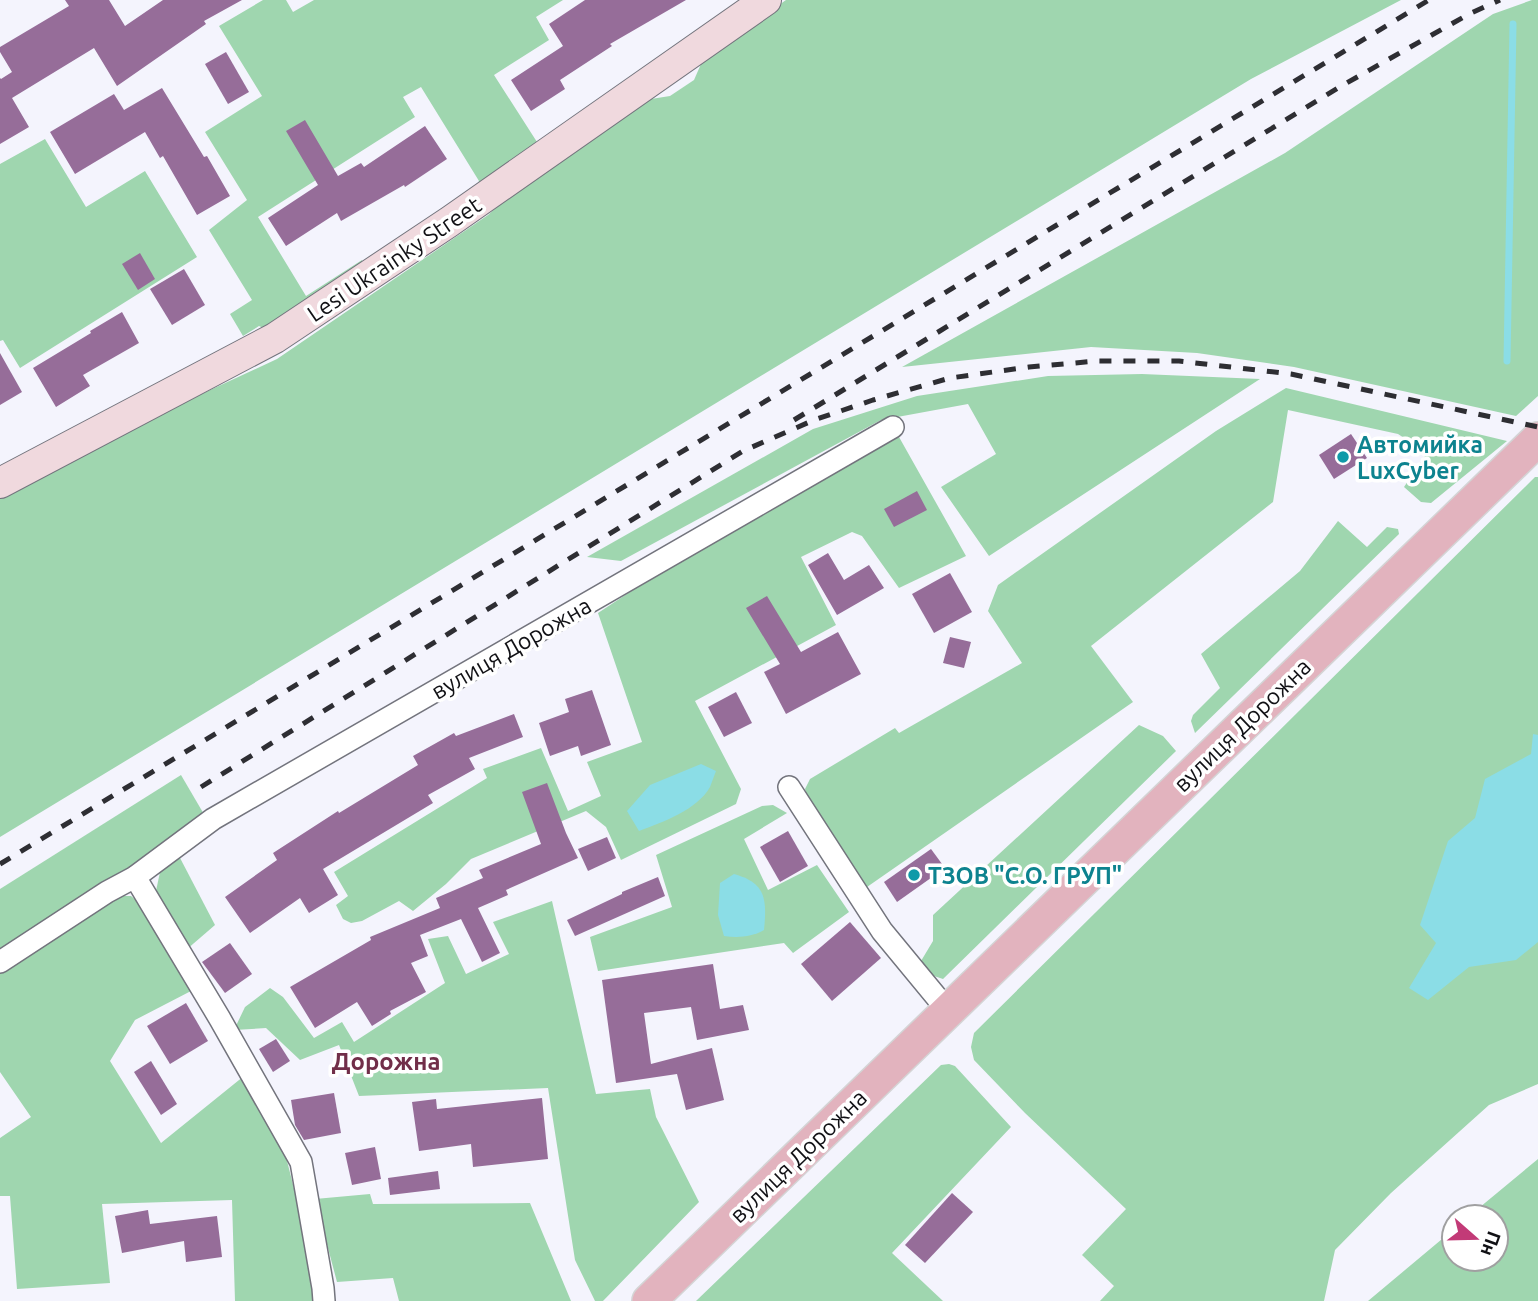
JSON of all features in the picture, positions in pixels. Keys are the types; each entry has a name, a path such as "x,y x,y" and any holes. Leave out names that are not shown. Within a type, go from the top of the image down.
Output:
{"main road":[{"name":"вулиця Дорожна","path":"649,1301 1538,439"}],"street":[{"name":"Lesi Ukrainky Street","path":"0,483 275,338 449,222 766,0"},
{"name":"вулиця Дорожна","path":"0,962 107,892 135,877 213,819 893,427"},
{"path":"789,787 883,931 948,1011"},
{"path":"135,877 301,1162 324,1301"}],"green space":[{"path":"263,0 286,0 293,12 314,0 563,0 536,17 549,40 494,75 537,142 484,185 478,183 421,87 403,97 415,117 258,217 306,296 362,260 362,270 268,330 259,326 243,336 230,314 252,300 209,230 247,200 205,132 262,96 219,26"},
{"path":"786,0 1401,0 1251,79 0,837 0,498 195,397 277,359 488,215 510,195 651,99 670,96 694,80 701,64"},
{"path":"1538,0 1538,396 1516,416 1294,367 1197,353 1091,347 902,367 1285,153 1493,14"},
{"path":"45,139 86,207 145,171 197,257 20,368 3,340 0,341 0,164"},
{"path":"1142,374 1260,379 989,556 941,487 996,454 968,404 881,420 621,561 587,557 813,429 917,396 1048,376"},
{"path":"1286,388 1507,441 1431,503 1421,502 1404,487 1427,453 1398,434 1288,410 1273,502 1091,646 1133,702 867,887 809,803 805,789 810,779 895,728 899,733 1022,663 988,611 998,585 1216,431"},
{"path":"899,437 966,556 899,588 862,536 852,532 801,557 836,625 695,701 741,789 736,804 621,860 606,827 586,811 471,859 413,911 399,901 362,921 351,923 343,919 336,905 348,896 334,872 487,778 483,769 541,748 568,811 601,796 587,762 642,742 598,613 695,549"},
{"path":"1535,477 1538,477 1538,1084 1489,1105 1391,1193 1335,1250 1324,1301 1100,1301 1114,1286 1082,1255 1126,1209 1025,1113 974,1060 971,1047 974,1033"},
{"path":"1338,521 1367,547 1387,527 1398,529 1399,534 1195,733 1191,721 1193,715 1220,688 1201,654 1300,571"},
{"path":"1139,725 1163,736 1176,751 943,979 931,975 921,961 933,941 933,915"},
{"path":"181,775 205,816 127,872 0,950 0,889"},
{"path":"773,805 787,813 744,839 768,890 817,865 849,912 793,953 784,943 598,971 590,937 672,907 656,855 762,806"},
{"path":"179,856 215,925 186,950 156,891 160,872"},
{"path":"111,896 131,896 137,901 191,991 135,1020 110,1061 161,1143 244,1076 284,1149 305,1232 317,1301 235,1301 232,1200 102,1204 110,1283 17,1289 10,1196 0,1196 0,1138 31,1117 0,1072 0,969"},
{"path":"552,901 596,1094 650,1089 656,1117 699,1202 603,1301 595,1301 575,1260 548,1088 359,1096 339,1045 300,1060 266,1028 234,1030 245,1007 270,988 283,997 314,1038 342,1022 354,1042 445,983 428,939 448,936 466,974 509,954 493,922"},
{"path":"941,1065 955,1066 1011,1127 892,1253 943,1301 696,1301"},
{"path":"1538,1159 1538,1301 1368,1301 1440,1241 1440,1273 1510,1273 1510,1203 1485,1203"},
{"path":"370,1194 373,1204 530,1203 571,1301 399,1301 393,1278 337,1282 315,1199"}],"water":[{"path":"1533,734 1538,735 1538,942 1516,960 1469,967 1428,1000 1409,988 1436,943 1420,925 1448,841 1475,818 1485,779 1531,754"},
{"path":"701,764 716,771 704,795 679,814 639,831 627,811 650,785"},
{"path":"734,874 753,882 762,894 764,930 745,936 724,936 718,915 720,883"}],"building":[{"path":"65,0 109,0 125,26 163,0 242,0 204,21 206,24 117,86 94,48 12,98 29,127 0,144 0,78 12,72 0,52 0,47 69,6"},
{"path":"585,0 686,0 610,44 612,46 560,80 565,89 531,111 511,80 563,46 549,24"},
{"path":"226,52 249,92 228,104 205,64"},
{"path":"162,88 230,196 197,215 163,156 160,158 145,132 75,174 50,132 114,94 124,110"},
{"path":"305,120 338,176 361,163 364,167 425,126 447,159 405,187 404,185 341,221 337,213 286,246 268,218 318,185 286,131"},
{"path":"140,253 155,279 138,290 122,264"},
{"path":"184,269 205,305 172,325 150,289"},
{"path":"122,312 139,343 83,375 90,386 56,407 33,368"},
{"path":"0,353 22,392 0,405"},
{"name":"Автомийка LuxCyber","path":"1351,434 1367,458 1334,479 1319,455"},
{"path":"917,491 927,510 894,527 884,509"},
{"path":"828,553 844,580 869,565 884,588 837,615 808,565"},
{"path":"950,573 972,612 934,633 912,594"},
{"path":"767,596 801,652 838,632 861,674 786,714 764,672 780,664 746,608"},
{"path":"950,637 971,642 964,668 943,663"},
{"path":"592,690 611,745 581,756 578,746 550,756 539,723 569,712 565,699"},
{"path":"736,692 752,723 724,737 708,707"},
{"path":"514,714 523,737 469,758 475,769 428,795 433,803 323,869 338,895 309,913 300,898 250,933 225,897 277,860 273,853 338,811 339,813 418,765 413,756 454,733 456,736"},
{"path":"547,783 578,858 506,890 508,895 478,908 500,953 482,962 461,919 420,935 428,956 411,963 426,992 390,1011 391,1014 372,1026 357,1002 315,1028 290,987 371,940 370,937 440,908 436,898 483,878 479,870 541,844 522,792"},
{"path":"788,831 808,866 780,882 760,847"},
{"path":"607,837 616,858 588,871 578,849"},
{"name":"ТЗОВ \"С.О. ГРУП\"","path":"931,849 945,868 897,902 884,882"},
{"path":"658,877 665,896 575,936 567,920"},
{"path":"850,922 881,958 832,1001 801,964"},
{"path":"230,943 252,974 225,993 202,962"},
{"path":"713,964 720,1009 743,1005 749,1030 697,1040 691,1007 644,1013 651,1064 712,1048 724,1100 686,1110 677,1074 616,1083 602,980"},
{"path":"186,1003 208,1041 170,1064 147,1026"},
{"path":"276,1039 290,1061 273,1072 259,1049"},
{"path":"151,1061 177,1104 161,1115 134,1072"},
{"path":"334,1093 341,1133 304,1140 295,1125 291,1100"},
{"path":"542,1098 548,1159 473,1167 471,1144 419,1151 412,1102 436,1099 437,1109"},
{"path":"375,1147 381,1179 352,1185 345,1153"},
{"path":"438,1171 440,1189 390,1195 388,1178"},
{"path":"952,1193 973,1212 925,1263 905,1245"},
{"path":"148,1210 150,1224 217,1216 222,1257 186,1262 184,1241 122,1253 115,1216"}],"waterway":[{"path":"1507,361 1513,24"}],"railway":[{"path":"0,864 1429,0"},
{"path":"794,420 1343,85 1469,14 1500,0"},
{"path":"201,787 743,451 814,420 950,378 1097,361 1179,361 1291,374 1538,427"}],"place":[{"name":"Автомийка LuxCyber","path":"1343,457"},
{"name":"ТЗОВ \"С.О. ГРУП\"","path":"914,875"}],"district":[{"name":"Дорожна","path":"386,1061"}]}
